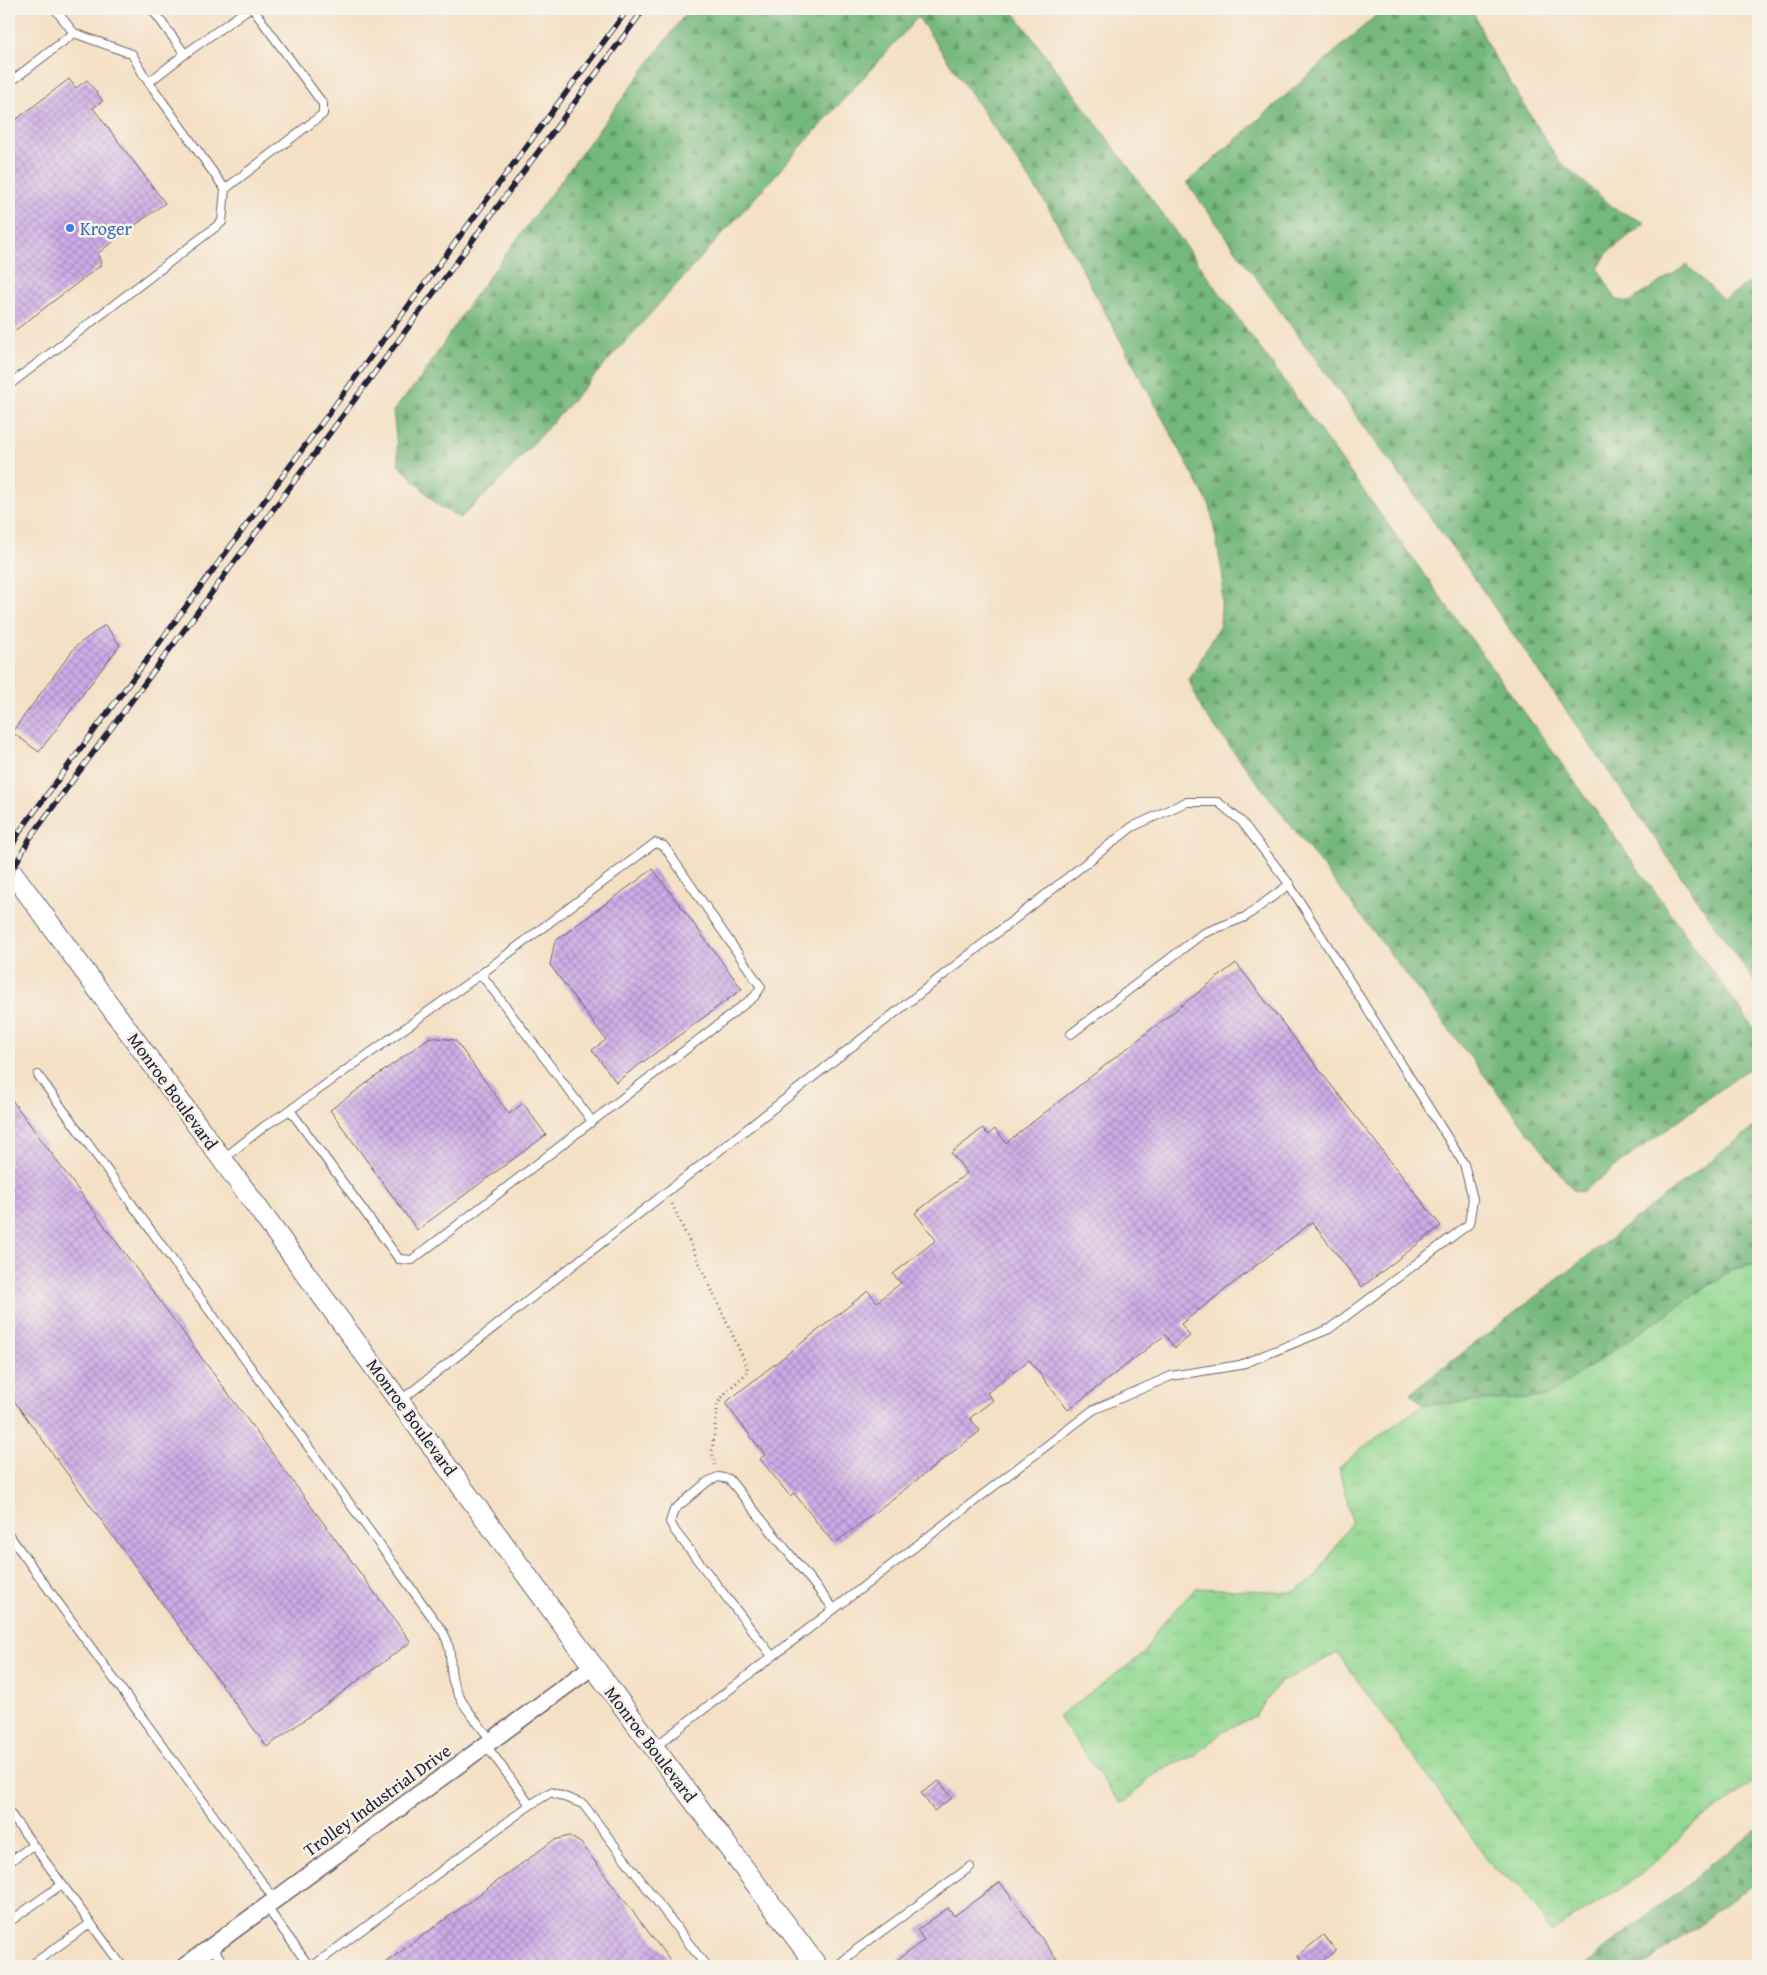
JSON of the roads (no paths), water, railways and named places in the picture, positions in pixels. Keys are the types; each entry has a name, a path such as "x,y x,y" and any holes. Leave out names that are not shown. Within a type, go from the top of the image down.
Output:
{"street":[{"name":"Monroe Boulevard","path":"9,868 593,1666 816,1966"},
{"name":"Trolley Industrial Drive","path":"185,1966 593,1666"}],"lane":[{"path":"9,385 222,222 225,189 149,82 132,54 74,34 55,9"},
{"path":"152,9 186,54"},
{"path":"149,82 248,9"},
{"path":"225,189 322,114 323,104 253,9"},
{"path":"9,84 74,34"},
{"path":"400,1401 1132,827 1186,802 1218,802 1242,822 1290,884 1464,1164 1473,1199 1469,1224 1329,1329 1240,1364 1171,1376 1093,1410 654,1748"},
{"path":"223,1158 266,1125 290,1110 480,974 655,843 664,846 761,987 754,997 412,1260 399,1259 290,1110"},
{"path":"1072,1034 1202,934 1245,917 1290,884"},
{"path":"480,974 592,1121"},
{"path":"38,1075 443,1632 450,1643 453,1680 460,1696 530,1805"},
{"path":"772,1656 675,1532 670,1522 674,1510 708,1482 718,1476 729,1479 834,1609"},
{"path":"9,1535 270,1903 309,1966"},
{"path":"313,1966 530,1805 551,1792 583,1804 706,1966"},
{"path":"9,1812 122,1966"},
{"path":"9,1862 33,1845"},
{"path":"838,1966 856,1950 970,1867"},
{"path":"12,1920 62,1884"},
{"path":"30,1966 91,1923"},
{"path":"211,1947 226,1966"}],"railway":[{"path":"9,852 20,831 628,9"},
{"path":"9,876 30,838 644,9"}],"place":[{"name":"Kroger","path":"70,228"}]}
